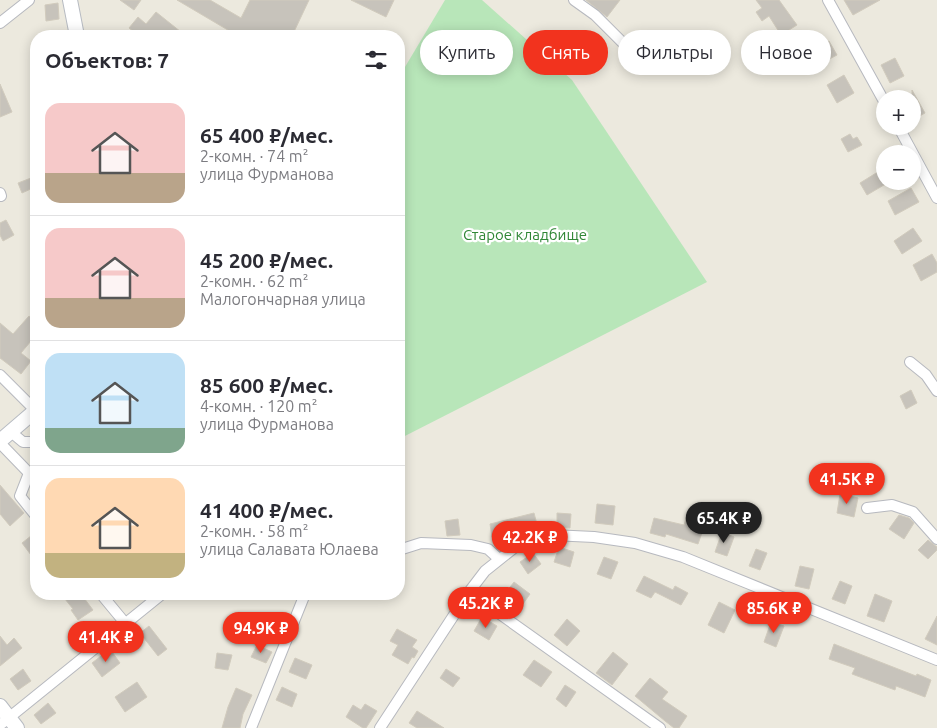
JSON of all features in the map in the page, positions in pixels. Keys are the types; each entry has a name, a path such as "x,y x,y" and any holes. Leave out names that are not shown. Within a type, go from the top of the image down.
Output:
{"street":[{"path":"0,23 29,0"},
{"path":"70,0 76,30"},
{"path":"574,0 595,15 618,38"},
{"path":"828,0 878,90"},
{"path":"903,135 937,198"},
{"path":"910,362 926,375 937,391"},
{"path":"0,375 30,404"},
{"path":"30,415 0,442 30,471"},
{"path":"11,432 23,442 30,442"},
{"path":"30,477 20,496 30,508"},
{"path":"867,508 892,505 912,512 937,539"},
{"path":"380,728 469,592 485,571 524,540 552,535 594,537 635,543 683,557 937,660"},
{"path":"405,548 421,543 471,545 488,549 499,559"},
{"path":"469,592 660,728"},
{"path":"106,600 125,623"},
{"path":"6,719 154,600"},
{"path":"251,728 303,600"}],"green space":[{"name":"Старое кладбище","path":"445,0 482,0 523,36 523,75 566,75 572,80 707,282 405,436 405,67 420,42 420,75 513,75 513,30 427,30"}],"building":[{"path":"120,0 141,0 134,10"},
{"path":"177,0 210,0 241,18 250,0 309,0 295,30 228,30"},
{"path":"351,0 394,0 386,17"},
{"path":"586,0 620,0 607,17"},
{"path":"756,0 779,0 797,25 789,30 778,30 769,16 762,21 756,12 762,8"},
{"path":"844,0 880,0 853,15"},
{"path":"58,3 59,19 46,21 45,5"},
{"path":"156,12 178,30 132,30 129,28 138,17 146,24"},
{"path":"831,44 837,55 831,58"},
{"path":"895,58 904,76 890,83 881,65"},
{"path":"844,75 854,93 837,103 827,85"},
{"path":"0,84 12,112 0,117"},
{"path":"921,106 925,113 921,115"},
{"path":"850,134 853,139 857,137 862,145 848,152 841,139"},
{"path":"876,173 876,190 867,195 860,183"},
{"path":"30,178 30,189 22,193 18,183"},
{"path":"907,190 912,190 919,202 895,215 888,201"},
{"path":"6,220 14,235 3,241 0,235 0,223"},
{"path":"913,228 922,241 902,254 894,241"},
{"path":"932,254 937,263 937,272 921,281 913,265"},
{"path":"30,317 30,342 21,353 30,362 21,374 0,358 0,323 13,334"},
{"path":"911,390 917,403 906,409 900,396"},
{"path":"0,485 24,513 10,526 0,514"},
{"path":"840,494 858,498 854,517 837,513"},
{"path":"597,504 615,506 613,525 595,523"},
{"path":"534,513 538,528 492,537 490,524"},
{"path":"557,513 571,514 570,528 557,527"},
{"path":"687,515 706,521 698,544 666,534 665,537 650,533 654,518 684,525"},
{"path":"899,515 909,518 914,523 904,539 889,529"},
{"path":"458,519 460,535 447,536 445,521"},
{"path":"722,532 734,537 727,556 715,552"},
{"path":"30,537 30,554 22,543"},
{"path":"928,540 937,547 937,550 928,559 918,550"},
{"path":"559,547 574,552 570,567 554,562"},
{"path":"756,549 767,553 760,570 749,566"},
{"path":"533,553 541,564 528,574 520,562"},
{"path":"604,557 618,562 611,579 597,574"},
{"path":"800,566 814,569 809,589 795,586"},
{"path":"644,576 673,590 675,586 688,593 681,605 655,592 651,598 636,591"},
{"path":"840,581 852,586 845,604 832,599"},
{"path":"514,582 530,594 518,611 501,599"},
{"path":"875,594 892,601 884,622 867,616"},
{"path":"66,600 86,600 93,610 78,620 71,610 73,609"},
{"path":"719,602 735,610 724,633 708,625"},
{"path":"937,616 937,645 925,639"},
{"path":"482,617 497,626 489,640 474,631"},
{"path":"567,619 580,631 567,646 554,635"},
{"path":"771,622 784,626 776,647 764,642"},
{"path":"149,626 167,649 158,656 140,633"},
{"path":"397,629 417,640 412,647 418,651 408,664 392,655 398,645 390,641"},
{"path":"0,636 7,645 14,638 22,648 0,666"},
{"path":"834,644 931,680 925,697 896,686 895,690 852,674 855,668 829,659"},
{"path":"257,645 272,652 266,663 251,657"},
{"path":"110,649 120,663 102,677 92,663"},
{"path":"613,652 628,664 612,685 596,673"},
{"path":"217,653 232,655 228,670 215,668"},
{"path":"295,658 312,665 306,679 289,672"},
{"path":"534,660 552,672 541,687 523,675"},
{"path":"23,669 31,681 18,690 10,679"},
{"path":"446,669 460,678 453,687 440,678"},
{"path":"650,678 668,692 662,699 687,716 679,728 674,728 635,696"},
{"path":"137,682 147,697 125,712 115,697"},
{"path":"565,685 576,692 566,707 556,699"},
{"path":"282,687 297,694 292,707 276,700"},
{"path":"236,688 252,695 243,714 240,728 222,728 228,707"},
{"path":"48,703 56,713 41,724 34,715"},
{"path":"365,704 377,711 366,728 363,728 346,717 353,705 361,710"},
{"path":"417,711 444,728 417,728 409,723"}]}
